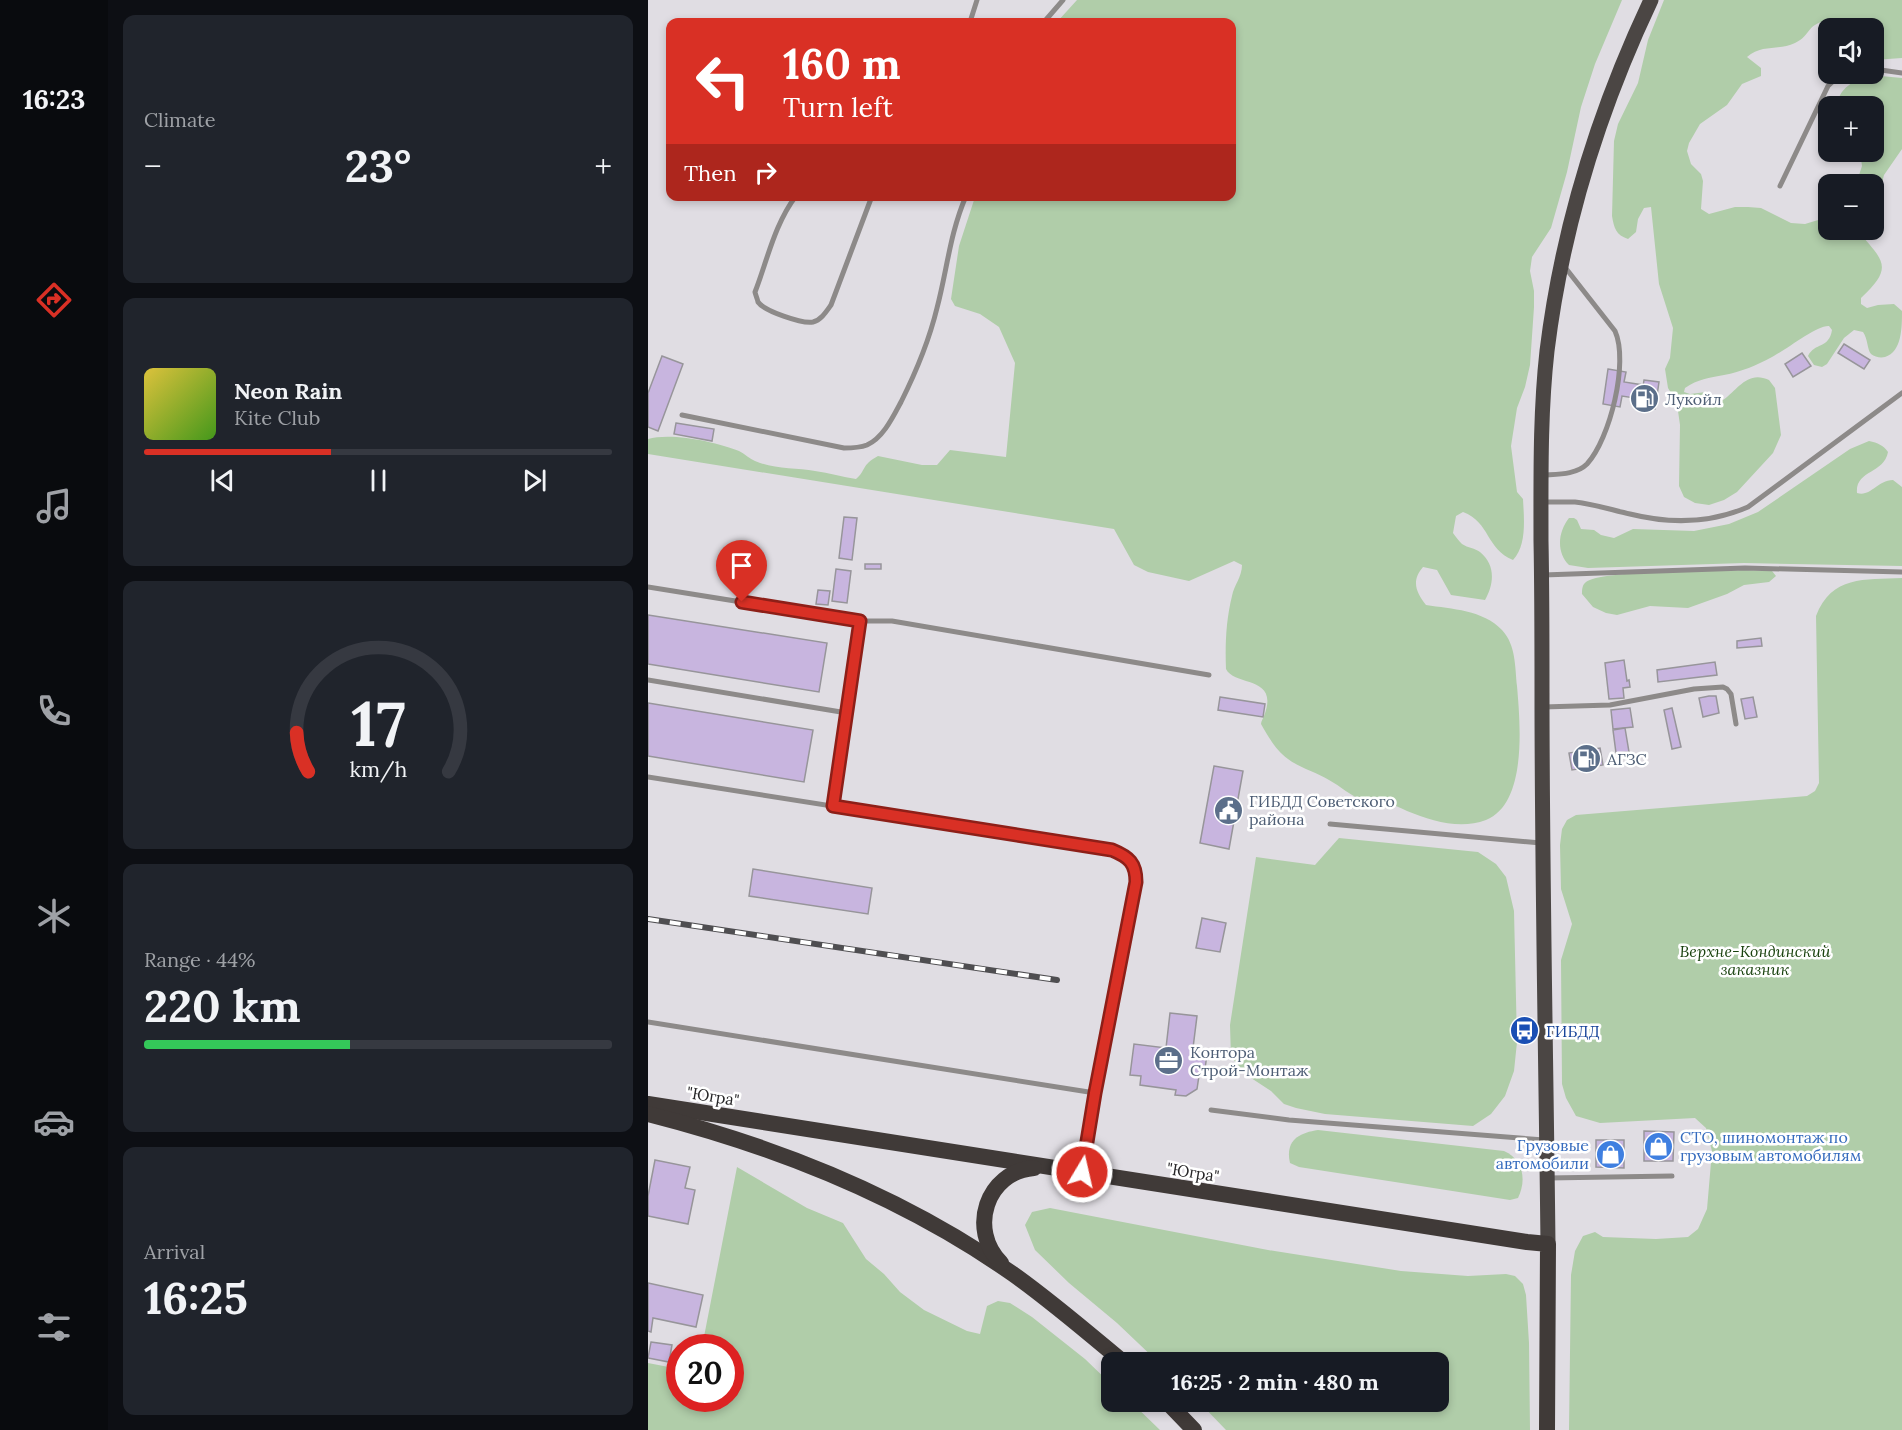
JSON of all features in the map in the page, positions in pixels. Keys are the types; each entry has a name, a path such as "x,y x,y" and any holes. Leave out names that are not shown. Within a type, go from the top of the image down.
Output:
{"highway":[{"name":"\"Югра\"","path":"648,1104 1381,1221 1548,1244"},
{"name":"\"Югра\"","path":"648,1114 752,1144 805,1163 858,1186 938,1228 1013,1274 1054,1304 1111,1352"},
{"path":"1013,1274 997,1259 988,1240 984,1220 989,1199 1001,1181 1015,1172 1033,1168 1053,1168"},
{"path":"1548,1244 1548,1430"},
{"path":"1177,1412 1194,1430"}],"main road":[{"path":"1548,1244 1542,844 1541,502 1546,370 1562,263 1586,169 1603,114 1651,0"}],"lane":[{"path":"971,18 977,0"},
{"path":"1047,18 1063,0"},
{"path":"1884,70 1902,73"},
{"path":"1780,186 1830,84"},
{"path":"793,201 775,236 755,292 758,302 767,310 796,320 812,322 823,316 831,305 870,201"},
{"path":"682,415 844,448 856,448 878,437 897,411 926,343 938,306 953,231 964,201"},
{"path":"1541,475 1563,474 1576,470 1586,465 1594,454 1612,413 1621,356 1620,342 1615,332 1562,263"},
{"path":"1541,502 1576,502 1661,520 1692,521 1715,519 1733,514 1748,507 1902,393"},
{"path":"1542,575 1745,568 1902,572"},
{"path":"648,587 860,621 892,621 1209,675"},
{"path":"833,806 860,621"},
{"path":"648,680 847,713"},
{"path":"1542,707 1610,705 1694,689 1723,687 1731,694 1736,724"},
{"path":"648,777 1112,850 1132,861 1136,882 1082,1172"},
{"path":"1330,824 1542,844"},
{"path":"648,1022 1095,1093"},
{"path":"1211,1110 1289,1120 1547,1140"},
{"path":"1548,1178 1672,1176"}],"green space":[{"path":"1077,0 1622,0 1595,64 1581,107 1567,172 1551,228 1532,257 1530,271 1534,307 1530,365 1517,408 1511,446 1517,492 1523,499 1524,531 1521,547 1513,560 1504,555 1478,522 1463,512 1456,516 1453,533 1462,544 1480,552 1489,563 1492,581 1485,600 1451,595 1437,570 1423,567 1416,582 1417,591 1426,605 1456,609 1486,618 1502,630 1510,642 1515,664 1519,720 1518,760 1515,780 1509,797 1500,811 1486,820 1466,824 1446,823 1417,815 1386,802 1364,801 1293,762 1280,752 1261,724 1267,703 1266,694 1254,684 1231,675 1226,669 1228,614 1242,565 1234,561 1189,581 1148,572 1134,565 1114,529 648,454 648,439 681,437 730,448 769,466 815,471 856,479 866,465 878,456 922,465 937,465 950,450 1006,457 1015,363 999,327 980,314 955,306 951,299 959,246 974,201 1236,201 1236,18 1061,18"},
{"path":"1664,0 1902,0 1902,58 1884,59 1884,18 1818,18 1818,24 1795,43 1758,50 1747,57 1761,68 1761,76 1742,84 1727,105 1700,124 1689,143 1687,151 1691,164 1701,174 1703,181 1701,209 1709,214 1735,207 1761,208 1791,223 1805,224 1818,220 1818,240 1865,240 1879,257 1882,271 1872,287 1861,298 1861,304 1867,308 1894,304 1902,311 1898,344 1891,354 1885,357 1871,354 1863,332 1854,330 1844,338 1827,364 1822,367 1814,365 1808,356 1828,340 1832,330 1829,326 1809,334 1755,365 1737,372 1708,378 1685,388 1684,392 1690,394 1706,392 1723,400 1749,379 1769,380 1775,388 1781,435 1773,453 1737,492 1709,505 1695,503 1684,497 1679,486 1680,425 1676,401 1668,388 1665,369 1670,358 1673,328 1659,284 1651,207 1644,208 1638,219 1636,232 1628,239 1616,231 1612,216 1614,141 1618,124 1638,83 1648,40"},
{"path":"1884,76 1902,78 1902,149 1884,175 1859,174 1861,162 1884,162 1884,96 1840,96 1851,84 1884,84"},
{"path":"1869,441 1880,445 1888,452 1881,464 1860,480 1857,493 1866,493 1882,483 1893,480 1902,487 1902,566 1744,563 1588,568 1569,565 1562,554 1561,536 1569,518 1577,520 1581,529 1594,530 1601,535 1614,538 1633,529 1694,531 1729,524 1758,512 1850,449"},
{"path":"1772,571 1776,576 1769,582 1744,585 1727,594 1688,608 1650,606 1617,615 1593,607 1582,594 1586,582 1613,575"},
{"name":"Верхне-Кондинский заказник","path":"1902,578 1902,1430 1569,1430 1571,1275 1575,1251 1583,1236 1595,1232 1603,1237 1656,1239 1688,1237 1698,1229 1707,1209 1712,1151 1706,1128 1695,1118 1600,1123 1576,1116 1566,1098 1562,1084 1561,960 1572,924 1561,889 1562,829 1567,820 1576,815 1807,796 1815,791 1819,783 1816,616 1831,593 1840,586 1862,580"},
{"path":"1339,838 1478,852 1496,864 1506,877 1514,911 1517,1042 1514,1071 1505,1096 1491,1114 1473,1126 1325,1114 1296,1108 1284,1104 1271,1091 1248,1076 1231,1057 1230,1025 1256,857 1315,865"},
{"path":"1318,1130 1504,1151 1519,1165 1523,1177 1521,1191 1518,1198 1510,1200 1299,1167 1290,1163 1289,1149 1295,1139 1304,1133"},
{"path":"737,1167 807,1208 843,1223 866,1259 900,1292 924,1310 967,1331 980,1334 987,1306 998,1301 1010,1303 1032,1317 1101,1374 1101,1412 1141,1412 1160,1430 648,1430 648,1363 666,1366 666,1412 744,1412 744,1334 705,1334"},
{"path":"1050,1208 1268,1250 1401,1271 1468,1276 1506,1274 1515,1276 1523,1284 1526,1295 1530,1430 1226,1430 1209,1412 1449,1412 1449,1352 1147,1352 1035,1250 1025,1225 1032,1212"}],"building":[{"path":"1844,344 1870,360 1864,369 1838,353"},
{"path":"1802,353 1811,366 1793,377 1785,364"},
{"path":"662,356 683,364 658,431 648,427 648,393"},
{"path":"1608,369 1626,372 1624,382 1643,385 1641,399 1622,396 1620,407 1603,404"},
{"path":"1644,380 1659,382 1655,409 1640,407"},
{"path":"676,423 714,429 712,441 674,434"},
{"path":"844,517 857,518 852,560 839,558"},
{"path":"865,564 881,564 881,569 865,569"},
{"path":"836,569 851,571 847,603 832,601"},
{"path":"818,590 830,591 828,605 816,604"},
{"path":"648,615 827,643 819,692 648,664"},
{"path":"1761,638 1762,646 1737,648 1737,641"},
{"path":"1624,660 1630,687 1623,688 1624,698 1609,699 1605,663"},
{"path":"1715,662 1717,675 1658,682 1657,670"},
{"path":"1716,696 1719,713 1703,717 1699,698"},
{"path":"1220,697 1265,704 1263,717 1218,710"},
{"path":"1753,697 1757,717 1745,719 1741,699"},
{"path":"648,703 813,730 804,782 648,756"},
{"path":"1630,708 1633,727 1613,729 1611,710"},
{"path":"1672,708 1681,747 1672,749 1664,710"},
{"path":"1625,728 1629,752 1616,753 1613,730"},
{"path":"1600,748 1603,765 1572,770 1569,753"},
{"path":"1214,766 1243,771 1229,849 1200,843"},
{"path":"753,869 872,888 868,914 749,896"},
{"path":"1202,918 1226,923 1220,952 1196,948"},
{"name":"Контора Строй-Монтаж","path":"1170,1013 1197,1016 1193,1048 1197,1048 1197,1052 1207,1054 1205,1069 1200,1069 1197,1089 1186,1096 1175,1095 1176,1090 1140,1085 1141,1076 1130,1075 1134,1044 1166,1048"},
{"name":"СТО, шиномонтаж по грузовым автомобилям","path":"1644,1131 1674,1132 1673,1161 1644,1161"},
{"name":"Грузовые автомобили","path":"1596,1140 1624,1140 1624,1168 1596,1167"},
{"path":"655,1160 690,1167 685,1188 695,1190 688,1224 648,1216 648,1196"},
{"path":"648,1283 703,1295 696,1327 653,1318 651,1332 648,1331"},
{"path":"651,1342 666,1344 666,1361 648,1358"}],"railway":[{"path":"648,919 1057,980"}],"place":[{"name":"Лукойл","path":"1644,399"},
{"name":"АГЗС","path":"1586,759"},
{"name":"ГИБДД Советского района","path":"1228,810"},
{"name":"ГИБДД","path":"1525,1031"},
{"name":"Контора Строй-Монтаж","path":"1169,1061"},
{"name":"СТО, шиномонтаж по грузовым автомобилям","path":"1659,1146"},
{"name":"Грузовые автомобили","path":"1610,1154"}],"route":[{"path":"742,602 860,621 833,806 1112,850 1132,861 1136,882 1082,1172"}]}
